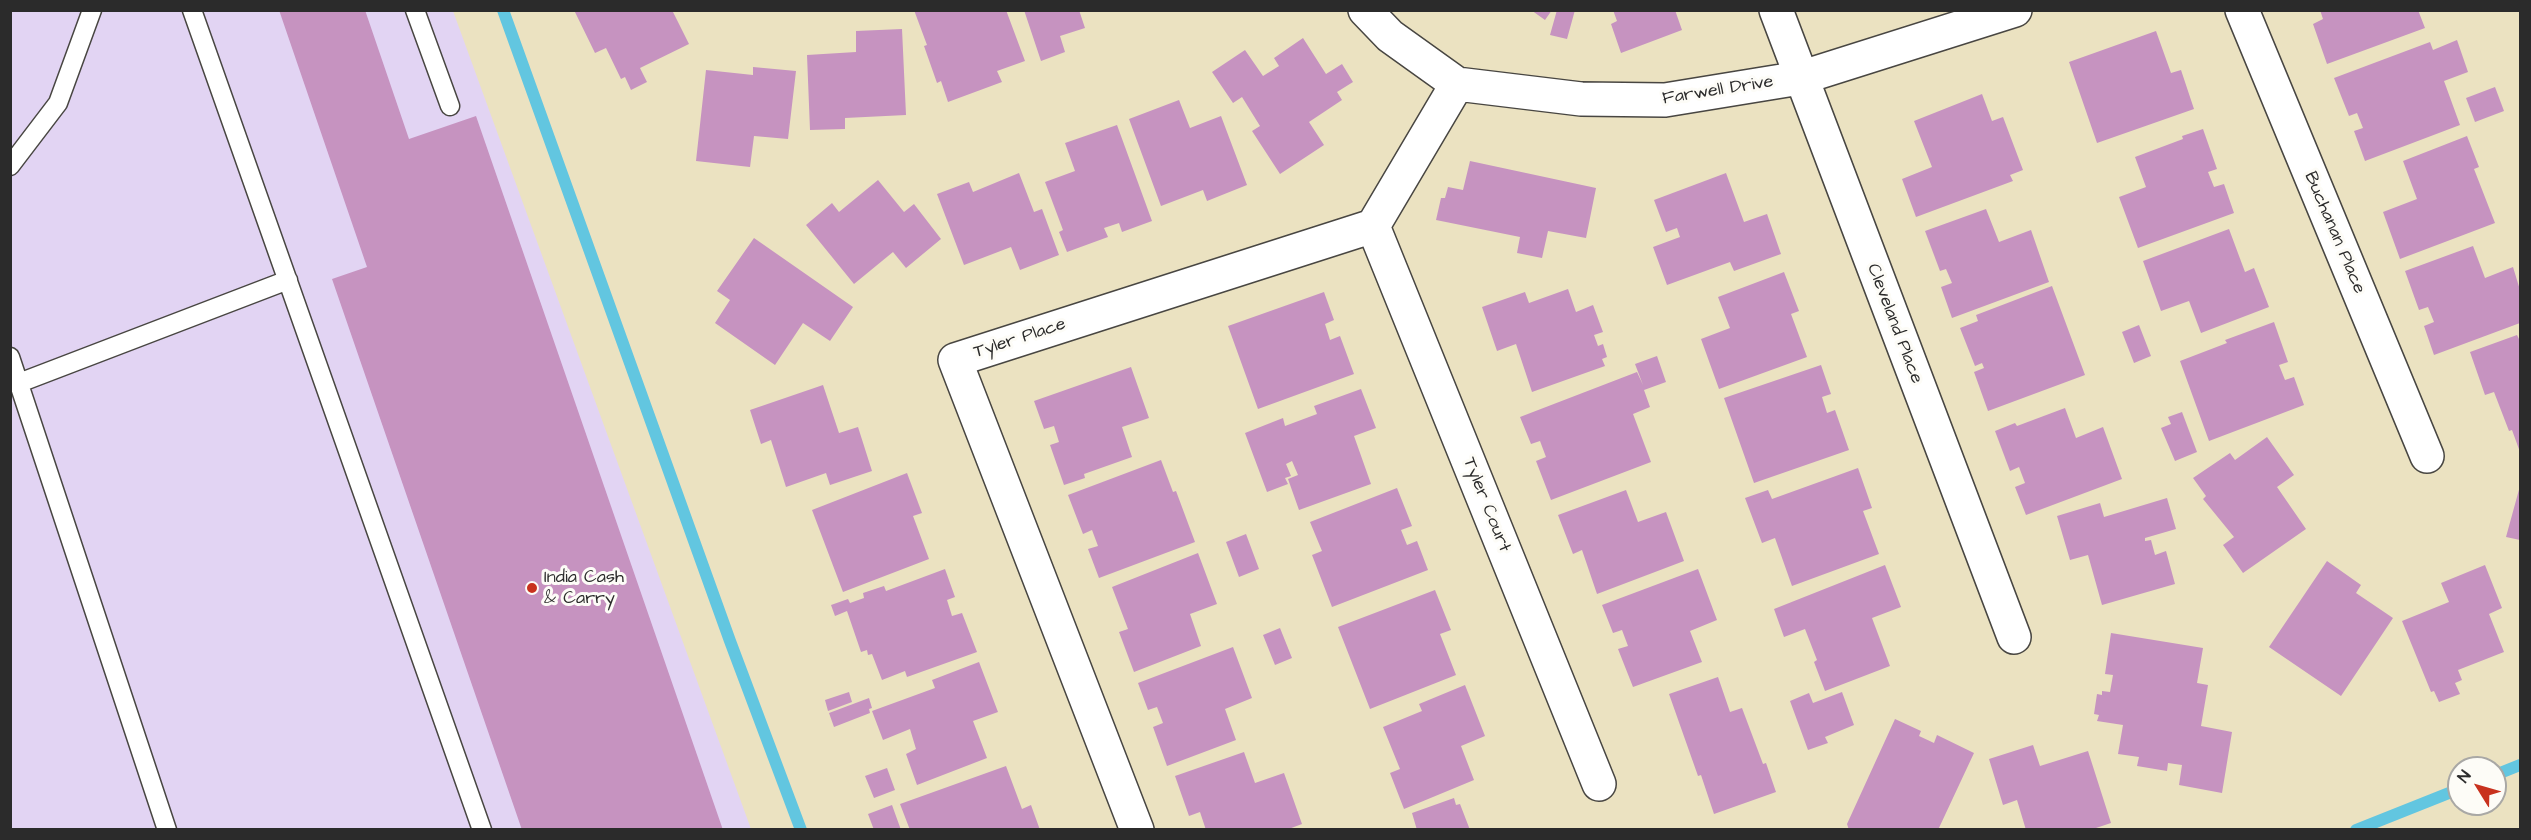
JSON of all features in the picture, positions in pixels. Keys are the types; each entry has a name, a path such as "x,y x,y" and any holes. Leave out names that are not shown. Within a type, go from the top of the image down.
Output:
{"street":[{"name":"Farwell Drive","path":"1365,10 1390,36 1457,84 1581,99 1665,100 1800,78 2016,10"},
{"name":"Cleveland Place","path":"1776,10 2014,637"},
{"name":"Buchanan Place","path":"2242,10 2427,456"},
{"path":"1373,226 1457,84"},
{"name":"Tyler Court","path":"1373,226 1599,784"},
{"name":"Tyler Place","path":"1137,830 955,360 1373,226"}],"lane":[{"path":"10,166 58,104 92,10"},
{"path":"192,10 482,830"},
{"path":"414,10 450,106"},
{"path":"15,383 288,280"},
{"path":"10,357 15,383 167,830"}],"shaded area":[{"path":"10,11 453,11 751,829 11,829"}],"building":[{"path":"279,10 365,10 409,139 476,116 723,830 522,830 332,279 367,267"},
{"path":"574,10 672,10 689,44 640,68 647,82 631,90 625,77 621,79 606,48 595,53"},
{"path":"914,10 1006,10 1025,61 997,71 1002,82 948,102 941,81 937,83 924,46 927,45"},
{"path":"1024,10 1079,10 1085,28 1060,36 1065,52 1041,61"},
{"path":"1531,10 1552,10 1545,20"},
{"path":"1557,10 1575,10 1567,39 1550,35"},
{"path":"1613,10 1675,10 1682,30 1621,53 1611,24 1617,21"},
{"path":"2320,10 2418,10 2425,28 2327,64 2313,24 2323,19"},
{"path":"902,29 906,115 845,118 845,129 810,130 807,55 856,52 856,31"},
{"path":"2156,31 2171,73 2181,70 2194,109 2097,143 2069,62"},
{"path":"1303,38 1326,74 1342,64 1353,82 1337,92 1342,100 1309,122 1324,145 1280,174 1252,131 1260,126 1242,97 1233,103 1212,72 1245,50 1263,76 1279,66 1274,58"},
{"path":"2457,40 2468,72 2444,81 2460,125 2365,161 2354,131 2363,128 2357,113 2349,116 2334,78 2430,42 2433,50"},
{"path":"753,67 796,71 788,139 754,136 750,167 696,161 706,70 753,75"},
{"path":"2495,87 2504,111 2475,122 2466,98"},
{"path":"1982,94 1992,121 2003,117 2023,170 2010,175 2013,181 1916,217 1902,179 1932,167 1914,121"},
{"path":"1179,100 1190,128 1221,116 1247,185 1207,201 1203,190 1161,206 1129,119"},
{"path":"1117,125 1152,221 1122,232 1119,223 1104,228 1108,237 1067,252 1059,232 1063,230 1045,182 1075,171 1065,143"},
{"path":"2203,129 2217,169 2208,172 2214,187 2224,184 2234,213 2138,248 2119,197 2146,187 2135,157"},
{"path":"2467,136 2479,167 2474,169 2495,223 2400,259 2383,212 2417,199 2403,161"},
{"path":"1470,161 1596,188 1586,238 1548,231 1542,258 1517,253 1520,237 1436,220 1441,198 1445,198 1448,187 1463,190"},
{"path":"1019,173 1034,212 1042,209 1059,255 1020,270 1011,247 964,265 937,194 969,182 973,192"},
{"path":"1726,173 1744,222 1767,214 1781,254 1734,271 1730,262 1667,285 1653,247 1680,237 1677,228 1666,232 1654,200"},
{"path":"878,180 904,212 914,204 941,239 906,268 893,252 854,284 806,225 832,203 839,212"},
{"path":"1986,209 1999,242 2031,230 2049,282 1952,318 1941,287 1952,283 1946,269 1940,271 1925,231"},
{"path":"2229,229 2245,272 2254,268 2269,307 2201,333 2189,301 2161,311 2143,261"},
{"path":"754,238 853,307 830,341 803,323 775,365 715,323 730,300 717,291"},
{"path":"2473,246 2485,278 2513,267 2520,290 2520,323 2434,355 2424,326 2434,322 2428,307 2419,310 2405,271"},
{"path":"1784,272 1799,311 1791,314 1807,357 1719,389 1701,339 1730,328 1718,297"},
{"path":"2052,286 2085,375 1988,411 1974,372 1984,368 1982,363 1975,366 1960,328 1978,321 1976,315"},
{"path":"1568,289 1576,312 1593,305 1603,332 1594,335 1598,346 1603,344 1607,357 1602,359 1605,366 1532,392 1516,344 1497,351 1482,307 1525,292 1529,303"},
{"path":"1324,292 1334,320 1325,324 1330,340 1340,336 1354,374 1258,409 1228,326"},
{"path":"2274,322 2288,362 2279,365 2285,380 2294,377 2304,405 2209,441 2180,361 2227,343 2225,340"},
{"path":"2139,325 2151,356 2134,363 2122,332"},
{"path":"2517,335 2520,338 2520,452 2494,392 2485,395 2470,352"},
{"path":"1657,356 1666,382 1644,390 1650,407 1633,414 1651,462 1551,500 1536,461 1546,457 1540,441 1531,444 1520,417 1637,372 1643,385 1635,364"},
{"path":"1821,365 1831,394 1822,397 1827,413 1835,410 1849,450 1754,483 1724,398"},
{"path":"1131,367 1149,418 1122,427 1132,457 1084,474 1085,478 1064,485 1050,445 1059,442 1054,426 1044,429 1034,401"},
{"path":"823,385 839,433 858,427 872,471 830,485 826,473 786,487 771,440 761,444 750,410"},
{"path":"1361,389 1376,428 1354,436 1371,484 1299,510 1288,479 1298,475 1292,461 1286,464 1291,476 1285,478 1288,484 1267,492 1245,433 1283,418 1285,426 1317,414 1314,406"},
{"path":"2065,408 2076,438 2103,427 2122,479 2026,515 2015,487 2025,483 2019,467 2010,471 1995,431 2015,423 2017,426"},
{"path":"2182,412 2197,452 2175,461 2161,428 2171,424 2168,417"},
{"path":"2267,437 2294,475 2277,487 2306,529 2243,573 2223,545 2234,537 2203,499 2206,496 2193,478 2230,453 2235,460"},
{"path":"1161,460 1173,492 1176,491 1195,542 1099,578 1088,549 1098,546 1092,530 1083,534 1068,495"},
{"path":"1858,468 1872,508 1863,511 1879,554 1792,586 1775,538 1762,543 1745,498 1768,490 1772,499"},
{"path":"907,473 922,513 913,516 929,559 843,592 812,510"},
{"path":"2520,486 2520,540 2506,537"},
{"path":"1397,488 1412,526 1401,530 1407,545 1417,541 1428,570 1332,607 1312,555 1322,551 1310,522"},
{"path":"1626,490 1638,522 1666,512 1684,561 1597,594 1582,550 1573,554 1558,515"},
{"path":"2167,498 2176,529 2145,538 2145,541 2151,540 2155,555 2166,551 2175,584 2102,605 2088,555 2070,560 2057,516 2100,503 2104,517"},
{"path":"1246,534 1259,569 1239,577 1226,542"},
{"path":"1198,553 1217,604 1190,614 1201,646 1134,672 1119,632 1128,629 1112,587"},
{"path":"2327,561 2361,585 2356,593 2393,618 2341,696 2269,647"},
{"path":"1885,565 1901,607 1872,618 1890,666 1825,691 1814,662 1817,660 1805,629 1784,637 1774,609"},
{"path":"2485,565 2502,608 2489,614 2504,652 2458,670 2462,680 2455,683 2460,694 2439,702 2434,691 2431,692 2402,621 2449,602 2441,583"},
{"path":"945,569 955,597 947,600 952,616 962,613 977,652 907,677 905,671 882,680 872,654 868,655 867,650 861,652 847,611 835,616 831,605 848,599 850,603 864,598 863,593 884,586 886,591"},
{"path":"1698,569 1717,620 1690,631 1702,662 1633,687 1618,649 1628,646 1622,630 1613,633 1602,605"},
{"path":"1435,590 1451,630 1440,634 1456,675 1370,709 1338,627"},
{"path":"1280,628 1292,658 1275,665 1263,635"},
{"path":"2111,633 2203,648 2197,683 2208,685 2201,726 2232,732 2222,793 2179,785 2182,765 2168,763 2167,771 2137,766 2139,757 2118,754 2123,725 2097,721 2099,715 2094,714 2097,694 2102,695 2102,691 2110,692 2113,675 2105,674"},
{"path":"1233,647 1252,698 1225,709 1236,740 1167,766 1153,727 1163,723 1157,707 1148,710 1138,683"},
{"path":"979,662 998,712 973,721 987,758 917,785 906,754 916,749 910,729 883,740 872,711 935,688 932,680"},
{"path":"1718,677 1730,712 1742,708 1776,792 1714,814 1669,694"},
{"path":"1465,685 1485,736 1461,746 1474,780 1404,809 1390,773 1400,769 1383,727 1422,711 1419,704"},
{"path":"849,692 852,702 828,711 825,700"},
{"path":"1842,692 1854,725 1825,737 1828,743 1808,750 1790,701 1809,693 1813,703"},
{"path":"869,698 872,708 869,709 870,713 834,727 829,713"},
{"path":"1895,719 1921,731 1919,736 1934,743 1937,735 1974,753 1938,830 1849,830 1847,824"},
{"path":"2033,745 2040,766 2088,751 2111,823 2090,830 2026,830 2017,800 2003,805 1989,759"},
{"path":"1244,752 1255,783 1284,773 1302,824 1286,830 1206,830 1200,812 1189,816 1175,776"},
{"path":"1006,766 1022,809 1031,805 1040,830 910,830 900,804"},
{"path":"887,768 895,790 874,798 865,776"},
{"path":"1454,798 1456,805 1460,804 1470,830 1417,830 1412,813"},
{"path":"892,805 901,830 874,830 868,814"}],"waterway":[{"path":"503,10 730,641 801,830"},
{"path":"2507,770 2520,765"},
{"path":"2356,830 2447,794"}],"place":[{"name":"India Cash & Carry","path":"532,588"}]}
